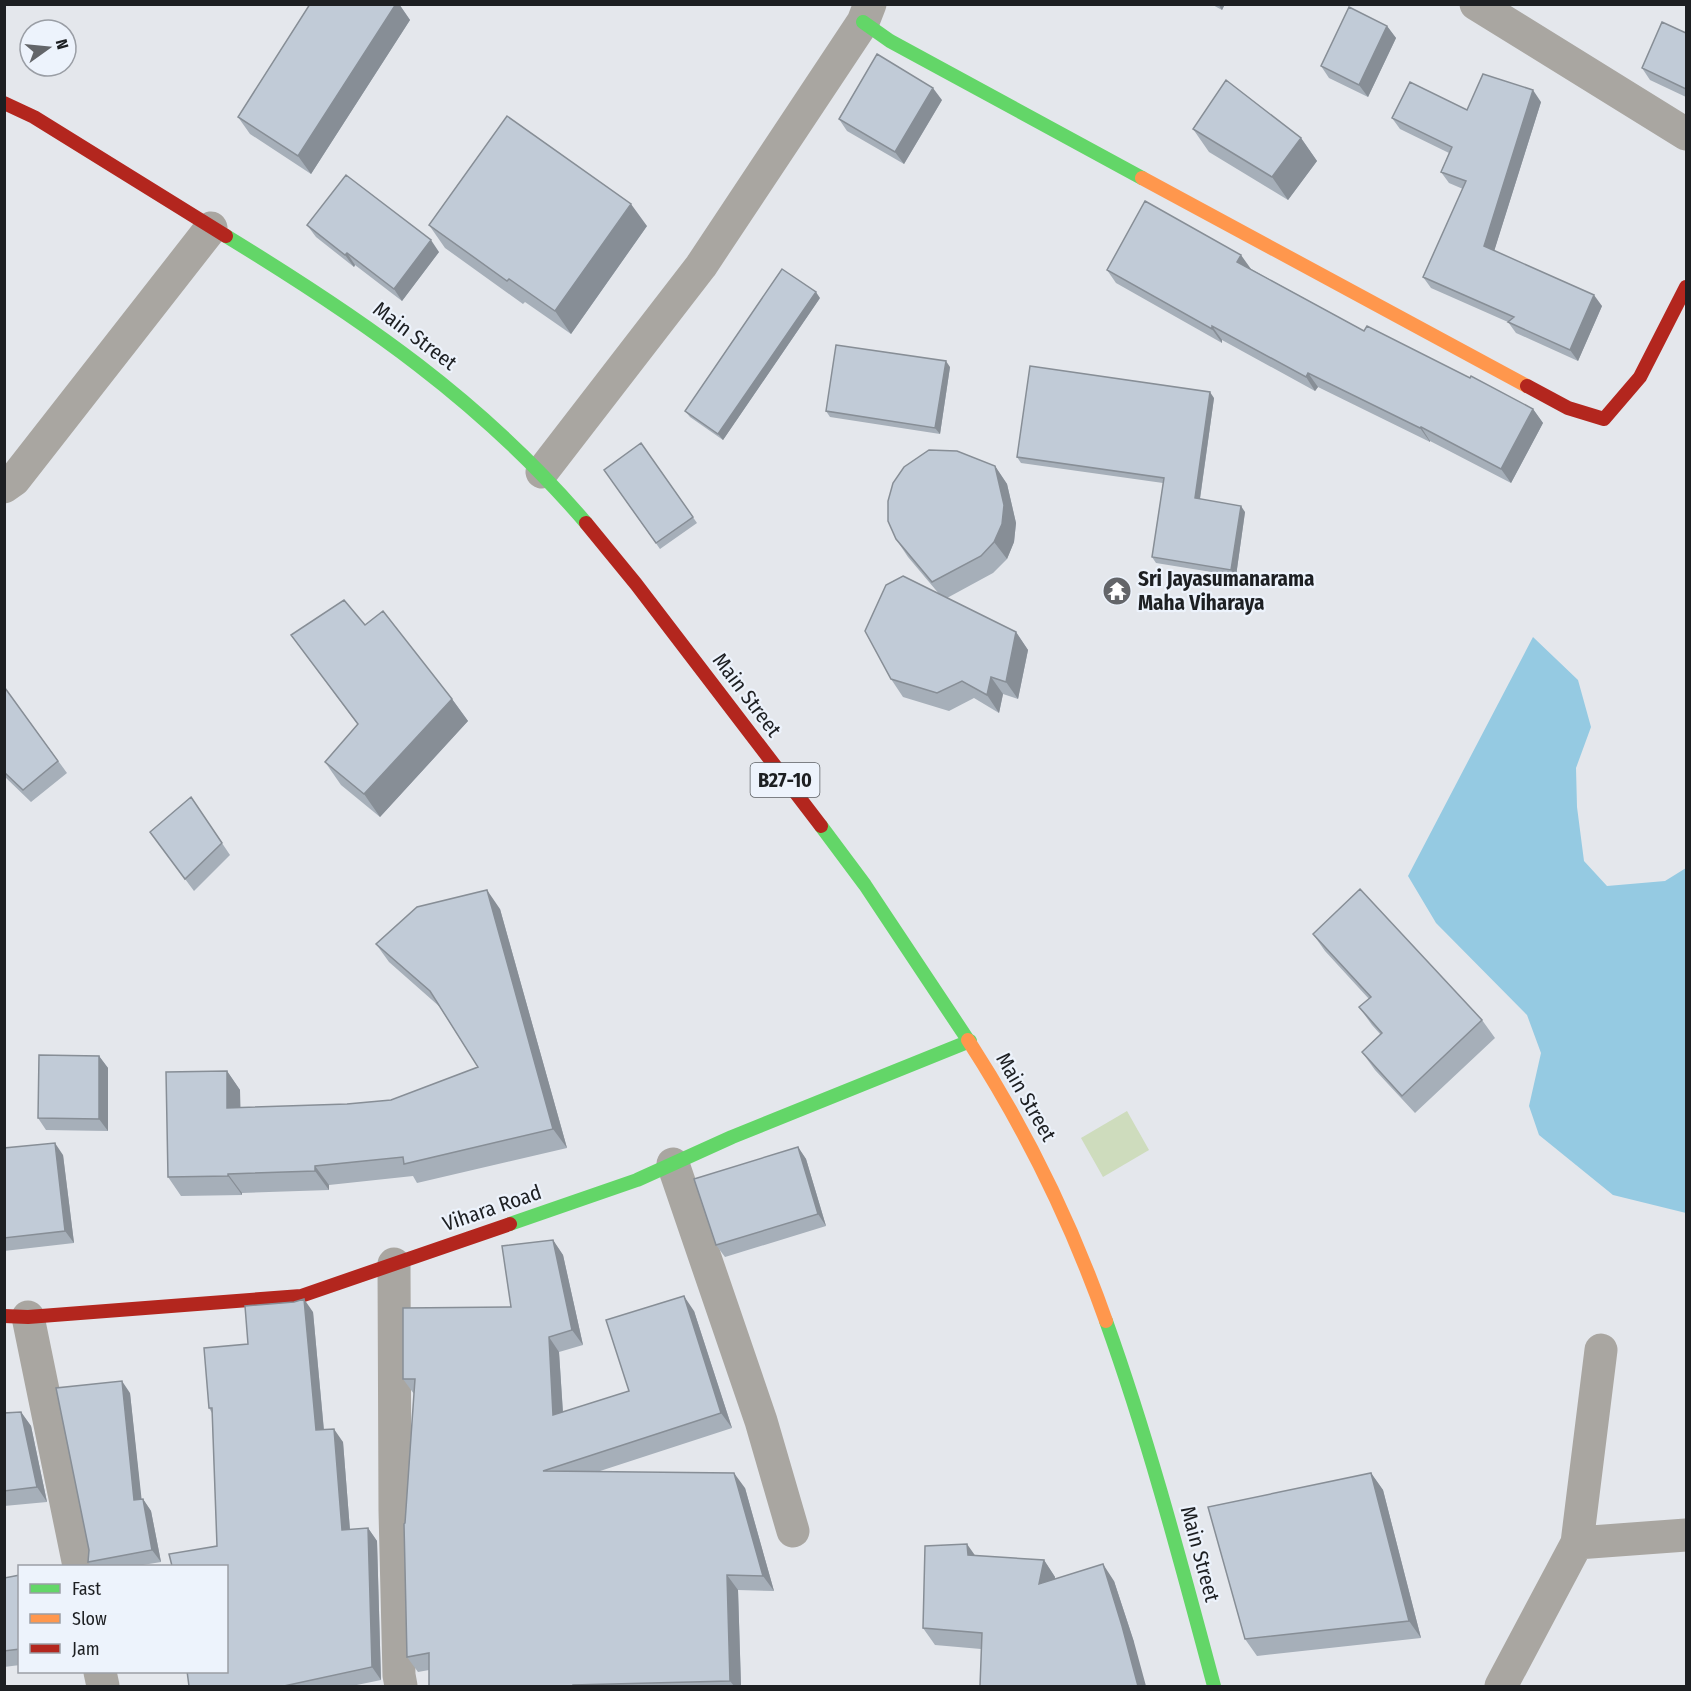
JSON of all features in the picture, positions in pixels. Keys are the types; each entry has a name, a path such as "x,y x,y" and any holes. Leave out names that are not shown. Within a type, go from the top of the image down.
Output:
{"main road":[{"path":"867,13 890,41 1568,408 1604,418 1640,377 1686,287"},
{"name":"Main Street","path":"4,87 34,117"},
{"name":"Main Street","path":"4,103 34,117 356,318 416,361 466,401 542,472 595,533 779,771 858,877 970,1041 1048,1180 1105,1316 1136,1407 1178,1550 1214,1686"},
{"name":"Vihara Road","path":"16,1317 301,1296 637,1180 732,1137 970,1041"}],"street":[{"path":"1476,4 1686,134"},
{"path":"542,472 701,266 867,13"},
{"path":"4,487 14,480 211,228"},
{"path":"673,1164 761,1421 793,1531"},
{"path":"394,1264 394,1511 401,1686"},
{"path":"16,1317 79,1565"},
{"path":"1501,1686 1577,1544 1601,1350"},
{"path":"1577,1544 1686,1535"}],"green space":[{"path":"1127,1111 1149,1150 1103,1177 1081,1138"}],"water":[{"path":"1533,637 1578,680 1591,727 1576,768 1577,807 1584,861 1607,886 1665,881 1686,868 1686,1213 1613,1195 1539,1135 1529,1106 1541,1053 1527,1015 1436,923 1408,876"}],"building":[{"path":"310,4 396,4 298,156 238,117"},
{"path":"1349,7 1387,26 1359,85 1321,66"},
{"path":"1662,22 1686,33 1686,89 1642,68"},
{"path":"877,54 933,88 895,152 839,119"},
{"path":"1483,74 1533,90 1484,246 1594,295 1570,350 1508,322 1514,317 1423,277 1466,181 1441,172 1452,147 1392,118 1410,82 1467,110"},
{"path":"1226,80 1301,138 1272,177 1193,129"},
{"path":"507,116 631,204 555,311 509,279 507,281 429,225"},
{"path":"346,175 431,240 394,289 307,225"},
{"path":"1145,201 1241,255 1237,262 1364,331 1367,326 1533,409 1501,469 1421,427 1308,373 1306,377 1212,326 1212,329 1107,270"},
{"path":"782,269 816,292 718,434 685,411"},
{"path":"836,345 946,361 935,428 826,411"},
{"path":"1030,366 1210,392 1195,498 1241,506 1231,570 1152,557 1164,478 1017,457"},
{"path":"641,443 693,517 656,543 604,470"},
{"path":"929,450 957,451 995,466 1004,505 1002,524 994,542 981,556 932,582 896,539 888,521 888,501 893,483 904,467"},
{"path":"903,576 1016,632 1006,682 991,677 987,695 962,681 937,693 891,679 865,631 886,585"},
{"path":"344,600 365,625 383,611 452,699 364,794 325,762 358,724 291,635"},
{"path":"5,688 58,761 23,790 4,772"},
{"path":"191,797 222,843 185,879 150,832"},
{"path":"1360,889 1482,1020 1402,1096 1362,1052 1382,1033 1359,1007 1371,997 1313,934"},
{"path":"487,890 553,1129 404,1164 403,1157 315,1166 315,1171 168,1177 166,1072 227,1071 227,1108 347,1104 391,1100 478,1067 430,991 376,944 417,907"},
{"path":"39,1055 99,1056 99,1119 38,1118"},
{"path":"55,1143 65,1231 4,1238 4,1148"},
{"path":"798,1147 818,1214 716,1245 694,1179"},
{"path":"553,1240 572,1330 549,1337 553,1415 629,1391 606,1320 684,1296 721,1413 543,1471 734,1473 763,1576 727,1575 730,1681 573,1686 429,1686 429,1653 407,1657 404,1524 415,1379 403,1379 403,1308 511,1307 502,1246"},
{"path":"304,1299 316,1430 334,1429 342,1530 368,1528 372,1667 284,1686 189,1686 187,1673 228,1673 228,1565 172,1565 169,1554 217,1546 212,1408 209,1408 204,1348 248,1344 245,1306 294,1302"},
{"path":"122,1381 134,1500 143,1499 152,1550 88,1562 89,1550 56,1388"},
{"path":"21,1412 37,1487 4,1491 4,1413"},
{"path":"1371,1473 1409,1621 1245,1639 1208,1507"},
{"path":"967,1544 968,1555 1044,1560 1039,1584 1103,1564 1138,1686 980,1686 982,1633 923,1628 925,1546"},
{"path":"18,1575 18,1649 4,1651 4,1578"}],"traffic: fast":[{"path":"863,22 890,41 1142,178"},
{"path":"226,236 372,331 462,400 505,438 586,523"},
{"path":"821,826 865,885 968,1040"},
{"path":"510,1224 637,1180 732,1137 970,1041"},
{"path":"1106,1321 1122,1366 1177,1548 1214,1686"}],"traffic: slow":[{"path":"1142,178 1527,386"},
{"path":"968,1040 1009,1107 1045,1176 1078,1248 1106,1321"}],"traffic: jam":[{"path":"4,103 34,117 226,236"},
{"path":"1527,386 1568,408 1604,419 1640,377 1686,287"},
{"path":"586,523 636,584 821,826"},
{"path":"4,1316 28,1317 301,1296 510,1224"}],"place":[{"name":"Sri Jayasumanarama Maha Viharaya","path":"1117,591"}]}
